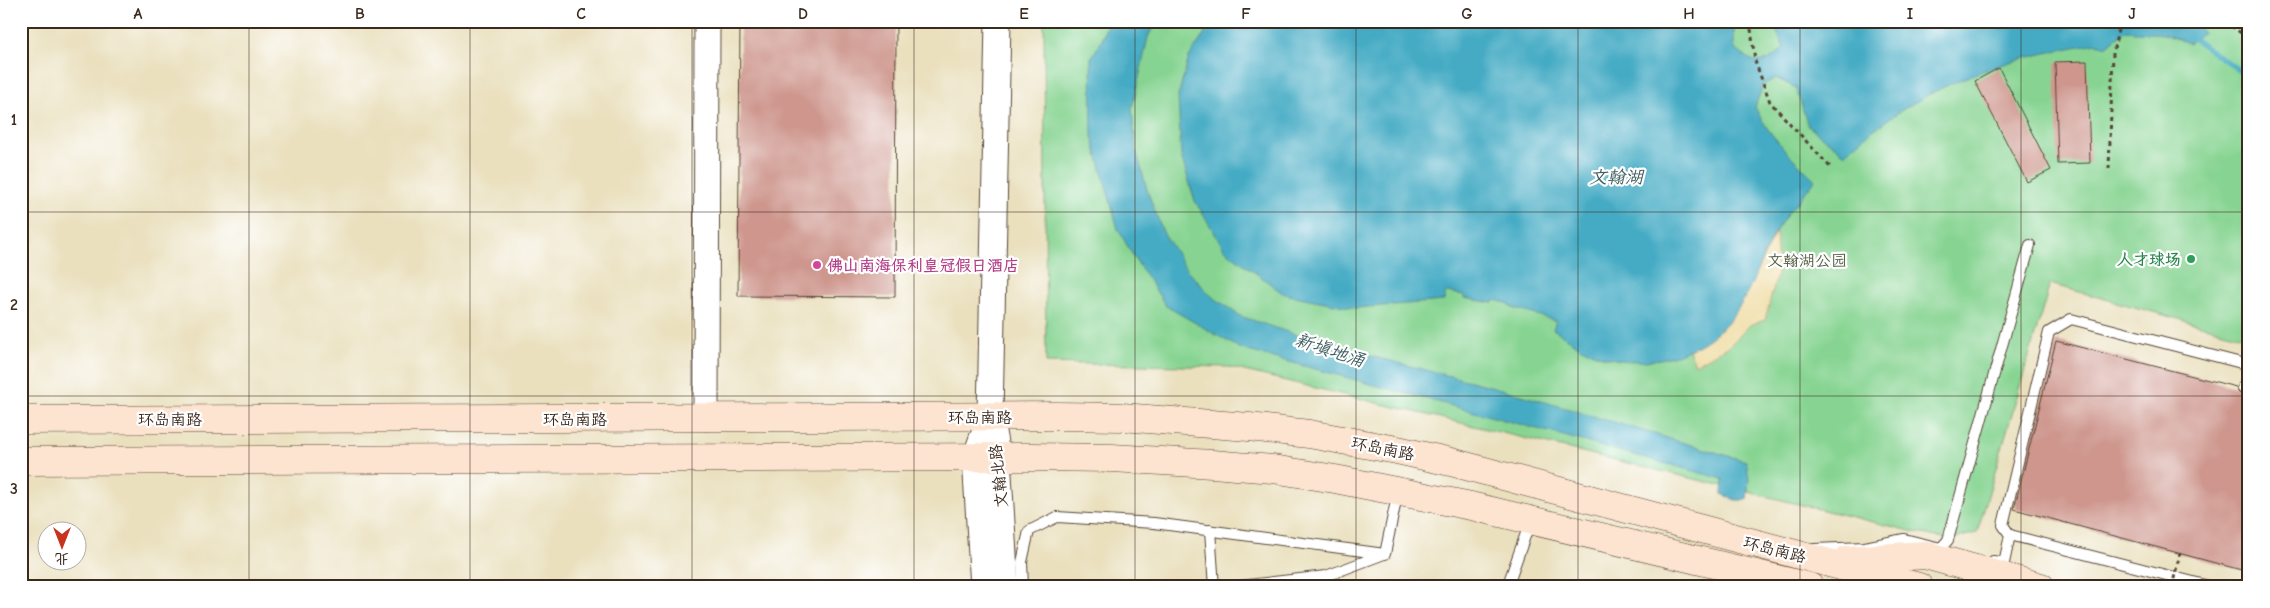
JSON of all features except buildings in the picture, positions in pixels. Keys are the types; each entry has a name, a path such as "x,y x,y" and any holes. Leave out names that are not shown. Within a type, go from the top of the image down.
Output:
{"main road":[{"name":"环岛南路","path":"21,420 1122,417 1309,434 1451,462 1919,587"},
{"name":"环岛南路","path":"21,461 1112,458 1212,464 1273,470 1398,491 1810,587"},
{"path":"1823,562 1926,555 2041,587"}],"street":[{"path":"706,418 707,21"},
{"name":"文翰北路","path":"983,587 990,417 998,21"},
{"name":"文翰北路","path":"987,458 1006,587"}],"lane":[{"path":"1776,550 1865,547 1904,539 1946,549 2030,245"},
{"path":"2213,587 2010,535 2003,525 2049,332 2071,319 2249,366"},
{"path":"2243,388 2249,370"},
{"path":"1385,554 1398,491"},
{"path":"1023,587 1022,562 1029,531 1058,517 1154,523 1385,554"},
{"path":"1507,587 1530,521"},
{"path":"1210,530 1214,587"},
{"path":"1986,559 2004,563 2010,535"},
{"path":"1230,587 1326,576 1385,554"}],"path":[{"path":"2109,169 2113,53 2120,21"},
{"path":"2225,21 2249,39"},
{"path":"1750,24 1755,61 1770,102 1831,168"},
{"path":"2172,587 2180,553"}],"green space":[{"name":"文翰湖公园","path":"1044,21 2249,21 2249,338 2050,284 1977,533 1948,540 1228,367 1046,363"}],"sand":[{"path":"1776,231 1778,271 1765,320 1750,325 1729,346 1695,364 1689,350 1706,340 1732,314 1751,283"}],"water":[{"name":"新填地涌","path":"1108,21 1156,21 1148,37 1132,109 1136,150 1148,193 1163,232 1187,270 1210,295 1240,316 1323,344 1494,387 1746,461 1749,478 1747,500 1735,500 1722,494 1723,479 1241,349 1166,306 1118,229 1092,136 1091,58 1102,40"},
{"name":"文翰湖","path":"1213,21 1734,21 1734,48 1748,58 1759,62 1770,58 1784,48 1772,21 2190,21 2203,32 2189,43 2164,34 2125,31 2106,46 2097,43 1994,67 1931,93 1873,130 1845,154 1808,126 1796,88 1776,78 1763,85 1755,107 1761,118 1782,146 1815,180 1775,232 1748,293 1730,320 1714,335 1695,347 1675,355 1654,360 1632,361 1610,358 1588,351 1553,329 1556,321 1510,307 1510,304 1495,300 1493,303 1464,298 1464,295 1446,292 1444,301 1355,308 1284,294 1225,250 1195,201 1181,156 1178,96 1189,57"}],"waterway":[{"path":"2194,39 2249,77"}],"place":[{"name":"人才球场","path":"2191,259"},
{"name":"佛山南海保利皇冠假日酒店","path":"817,265"}]}
